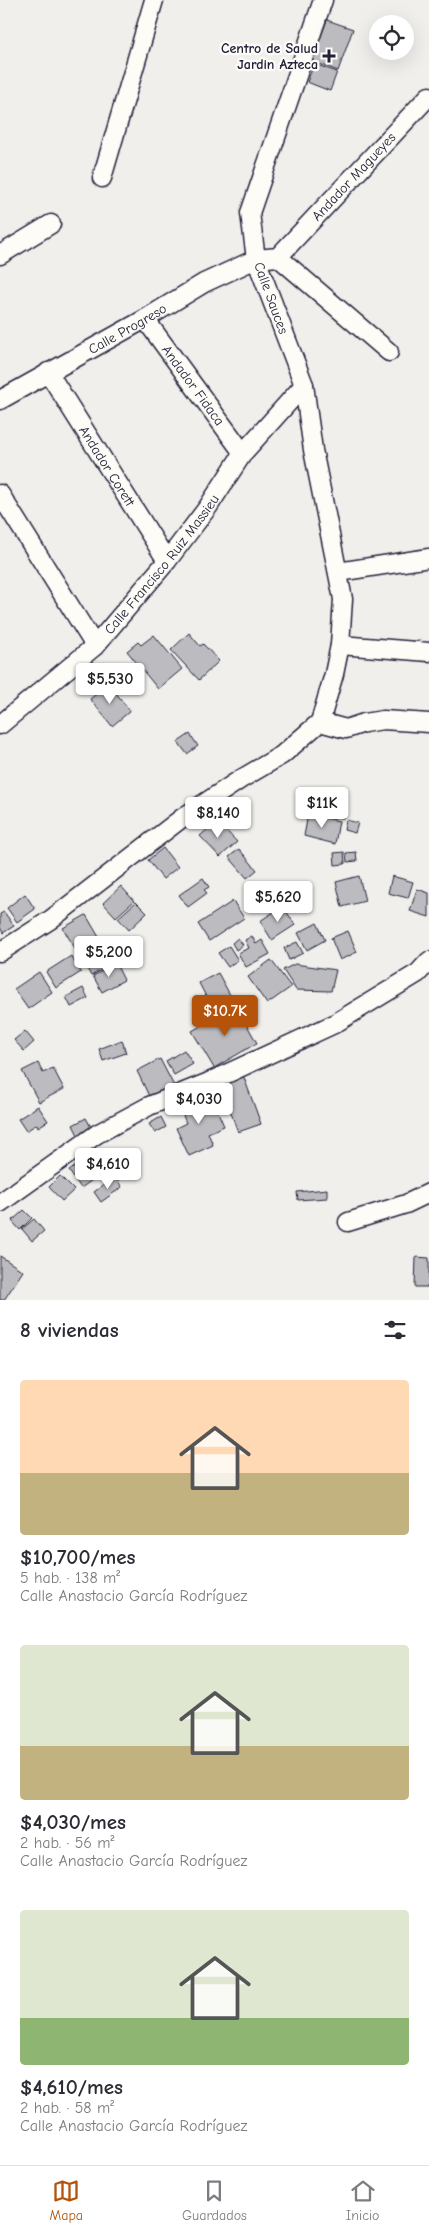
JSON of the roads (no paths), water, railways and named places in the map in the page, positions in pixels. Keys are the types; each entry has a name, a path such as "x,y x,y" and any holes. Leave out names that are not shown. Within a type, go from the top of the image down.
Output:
{"street":[{"path":"102,178 154,0"},
{"name":"Calle Sauces","path":"320,722 340,645 343,599 313,450 304,385 256,259 250,213 323,0"},
{"name":"Andador Magueyes","path":"278,257 429,96"},
{"path":"0,255 51,224"},
{"path":"256,259 278,257 389,352"},
{"name":"Calle Progreso","path":"0,400 204,284 256,259"},
{"name":"Andador Fidaca","path":"145,319 243,453"},
{"name":"Andador Corett","path":"48,372 167,561"},
{"name":"Calle Francisco Ruiz Massieu","path":"0,725 95,646 167,561 208,507 243,453 304,385"},
{"path":"0,494 95,646"},
{"path":"338,572 429,558"},
{"path":"340,645 429,652"},
{"path":"0,952 50,920 182,818 241,779 282,755 320,722 346,729 364,723 383,720 429,723"},
{"path":"0,1203 97,1134 149,1106 209,1082 334,1024 418,973 429,961"},
{"path":"348,1222 406,1204 429,1193"}],"place":[{"name":"Centro de Salud Jardin Azteca","path":"329,56"}]}
